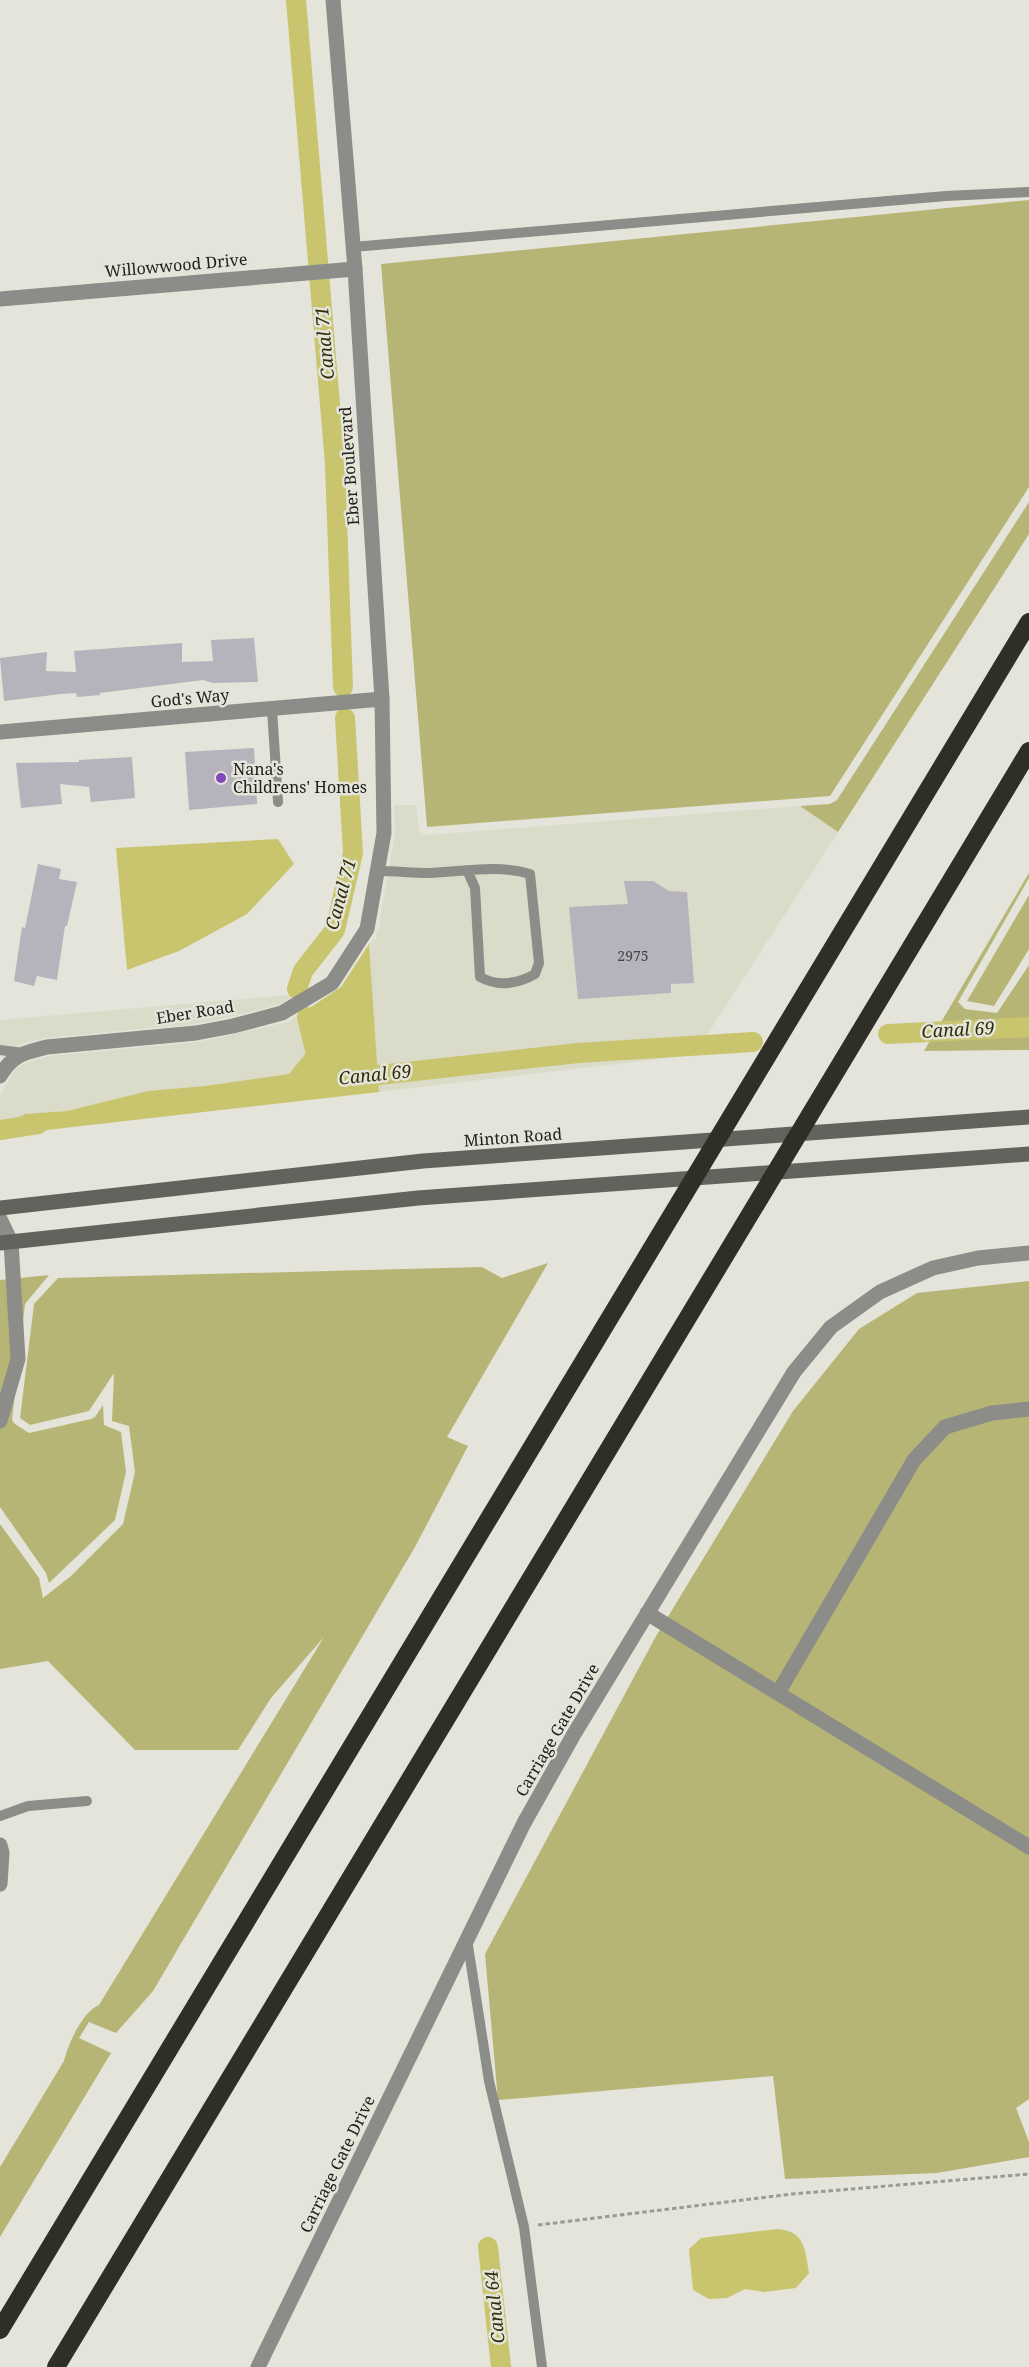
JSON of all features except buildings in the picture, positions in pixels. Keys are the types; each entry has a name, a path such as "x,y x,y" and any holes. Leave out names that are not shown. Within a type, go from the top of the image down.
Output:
{"highway":[{"path":"0,2330 1029,622"},
{"path":"56,2367 1029,752"}],"main road":[{"name":"Minton Road","path":"0,1208 423,1161 1029,1116"},
{"path":"6,1243 418,1198 639,1184 1029,1154"}],"street":[{"name":"Eber Boulevard","path":"333,0 353,247 348,270 382,699 384,833 367,928"},
{"name":"Willowwood Drive","path":"0,299 300,272 348,270"},
{"name":"God's Way","path":"0,732 382,699"},
{"name":"Eber Road","path":"0,1076 9,1062 24,1053 47,1047 196,1033 282,1013 332,983 367,928"},
{"path":"0,1219 6,1243 18,1359 0,1421"},
{"name":"Carriage Gate Drive","path":"258,2367 524,1823 574,1734 794,1372 831,1327 880,1292 933,1268 978,1258 1029,1253"},
{"path":"778,1694 914,1460 945,1427 992,1413 1029,1409"},
{"path":"647,1613 1029,1847"},
{"path":"0,1845 2,1853 0,1884"}],"lane":[{"path":"353,247 934,196 1029,192"},
{"path":"272,709 278,802"},
{"path":"378,871 428,873 467,870 516,870 530,874 539,963 536,974 525,980 503,984 489,982 480,977 476,888 467,870"},
{"path":"0,1050 24,1053"},
{"path":"0,1816 28,1806 87,1802"},
{"path":"467,1939 489,2081 524,2227 542,2367"}],"path":[{"path":"524,2227 792,2194 1029,2174"}],"shaded area":[{"path":"1029,200 1029,487 830,796 427,827 381,264"},
{"path":"1029,502 1029,534 838,832 800,806 830,804 837,800"},
{"path":"394,805 416,805 419,830 428,835 800,806 838,832 694,1055 379,1092 369,944 376,939 381,925 379,924 395,834"},
{"path":"1029,873 1029,878 958,1002 965,1009 997,1013 1029,965 1029,1050 924,1051"},
{"path":"1029,895 1029,949 994,1006 967,1001"},
{"path":"289,995 290,998 278,1005 230,1017 194,1024 46,1038 20,1044 0,1057 0,1020"},
{"path":"299,1015 313,1032 311,1047 289,1074 205,1086 148,1091 67,1111 25,1114 12,1121 12,1134 0,1135 0,1095 16,1068 28,1062 49,1056 198,1042 287,1022"},
{"path":"548,1263 447,1437 468,1446 415,1547 153,1991 116,2033 89,2022 79,2038 111,2053 0,2237 0,2167 64,2061 77,2029 87,2014 99,2005 324,1637 271,1698 238,1750 135,1750 48,1661 0,1669 0,1524 39,1578 43,1598 71,1576 123,1524 135,1472 129,1426 112,1421 114,1373 89,1411 30,1425 20,1418 34,1304 58,1278 482,1267 502,1278"},
{"path":"49,1275 25,1304 12,1420 29,1433 91,1419 103,1405 104,1425 121,1432 126,1472 115,1520 49,1583 46,1573 0,1507 0,1280"},
{"path":"1029,1281 1029,2099 1016,2108 1029,2142 1029,2157 937,2173 785,2179 773,2076 498,2100 485,1954 655,1638 793,1411 859,1329 917,1293"}],"water":[{"path":"278,839 294,864 247,914 179,951 127,970 116,848"},
{"path":"369,944 379,1092 12,1134 11,1121 25,1114 67,1111 148,1091 205,1086 289,1074 311,1047 313,1033 299,1015 341,987"},
{"path":"777,2229 793,2233 798,2237 804,2249 809,2273 796,2288 764,2292 745,2289 727,2298 709,2299 693,2290 689,2249 701,2238"}],"waterway":[{"name":"Canal 71","path":"296,0 335,464 343,687"},
{"name":"Canal 71","path":"297,989 303,971 335,930 353,853 345,718"},
{"name":"Canal 71","path":"307,1017 318,1063"},
{"name":"Canal 69","path":"888,1034 1029,1027"},
{"name":"Canal 69","path":"352,1078 578,1053 753,1042"},
{"name":"Canal 69","path":"0,1130 38,1124"},
{"name":"Canal 64","path":"488,2247 501,2367"}],"place":[{"name":"Nana's Childrens' Homes","path":"221,778"}]}
